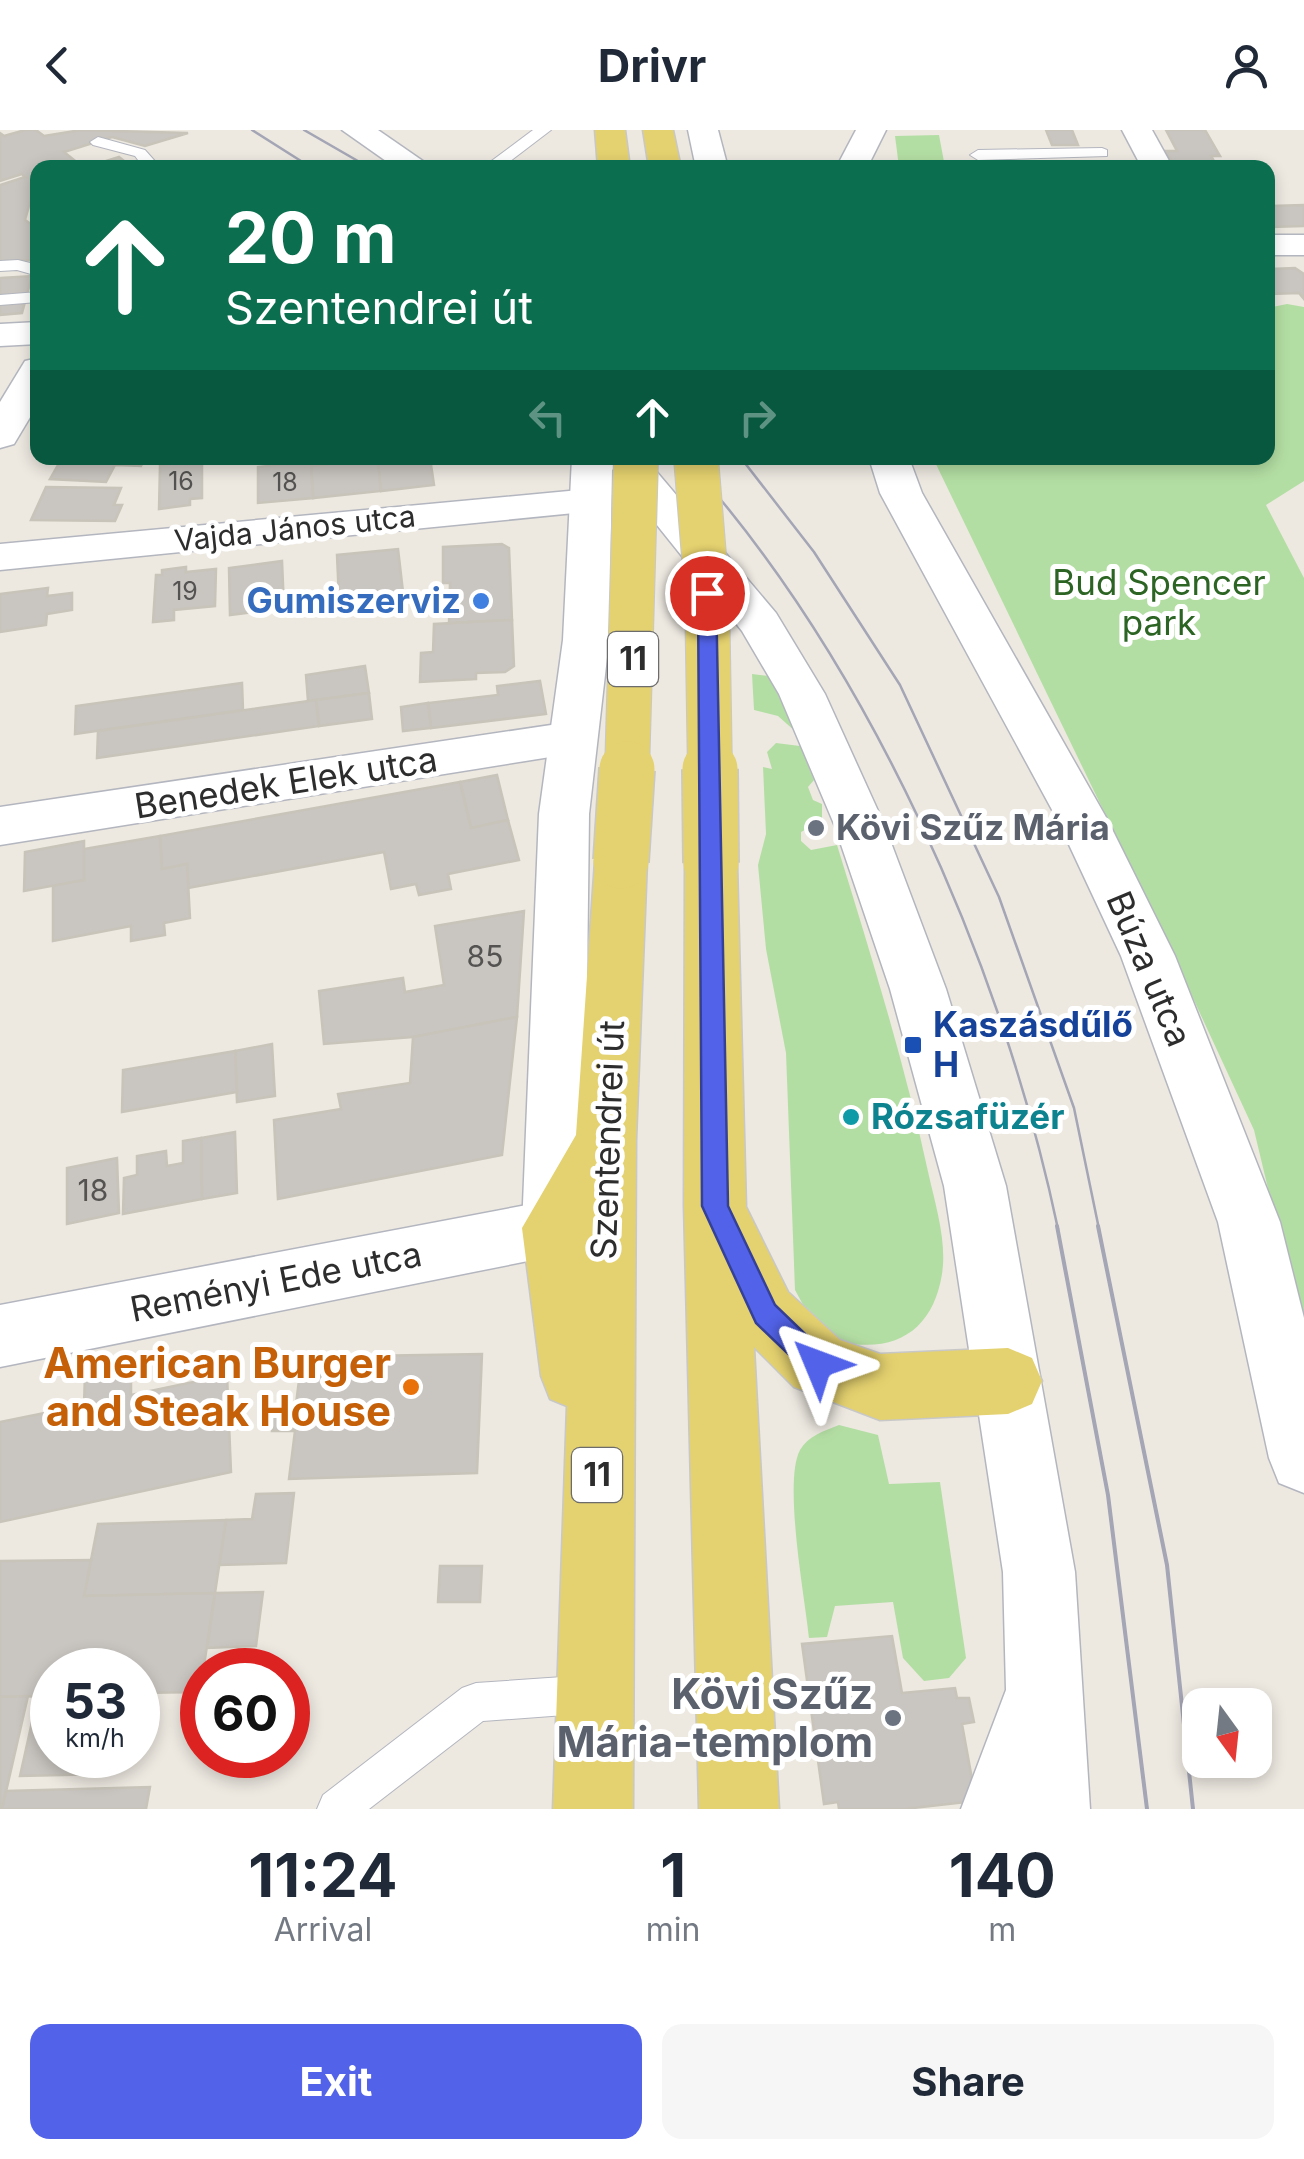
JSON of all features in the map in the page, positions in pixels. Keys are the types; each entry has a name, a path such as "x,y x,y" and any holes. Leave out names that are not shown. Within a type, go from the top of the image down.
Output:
{"main road":[{"path":"610,130 613,160"},
{"path":"658,130 664,160"},
{"name":"Szentendrei út","path":"593,1809 606,1140 632,683 636,465"},
{"name":"11","path":"697,465 707,593 715,1206 739,1809"},
{"path":"596,1525 553,1228 606,1140"},
{"path":"715,1206 765,1314 818,1364 880,1387 1008,1381"}],"street":[{"path":"357,130 405,160"},
{"path":"704,130 710,160"},
{"path":"855,160 870,130"},
{"path":"1138,130 1154,160"},
{"path":"1275,245 1304,245"},
{"path":"0,335 30,333"},
{"path":"0,436 30,383"},
{"path":"553,1228 563,833 586,640 592,465"},
{"path":"630,465 760,624 802,694 859,824 918,989 975,1186 1039,1572 1050,1809"},
{"name":"Búza utca","path":"891,465 901,493 1082,819 1148,956 1249,1222 1304,1458"},
{"name":"Vajda János utca","path":"0,558 590,501"},
{"path":"588,577 614,557 648,547 699,551"},
{"name":"Benedek Elek utca","path":"0,826 572,739"},
{"name":"Reményi Ede utca","path":"0,1336 553,1228"},
{"path":"1001,1809 1043,1692"}],"lane":[{"path":"501,160 543,130"},
{"path":"1090,130 1105,160"},
{"path":"970,135 980,160"},
{"path":"98,142 140,154 146,160"},
{"path":"0,266 30,269"},
{"path":"0,300 30,298"},
{"path":"337,1809 476,1702 593,1694"}],"green space":[{"path":"939,135 944,160 898,160 895,136"},
{"name":"Bud Spencer park","path":"1275,307 1304,307 1304,481 1266,505 1304,578 1304,1339 1254,1130 936,465 1275,465"},
{"path":"752,674 769,676 796,732 778,716 754,710"},
{"path":"776,743 800,746 814,780 808,787 813,800 822,804 822,821 801,832 801,841 811,850 837,845 898,1051 942,1237 942,1274 924,1320 901,1338 871,1345 853,1344 851,1351 807,1312 795,1290 786,1053 766,949 758,865 766,834 763,767 772,769 767,752"},
{"path":"839,1425 878,1435 889,1484 940,1482 966,1658 949,1678 924,1681 903,1658 893,1602 835,1606 827,1637 809,1638 794,1513 795,1466 807,1441"}],"building":[{"path":"25,130 36,130 44,136 81,130 188,133 145,146 112,137 64,152 74,160 30,160 30,202 25,220 30,223 30,260 0,261 0,185 25,177 22,174 0,181 0,133 4,136"},
{"path":"1046,130 1072,130 1078,145 1052,145"},
{"path":"1166,130 1205,130 1220,156 1211,156 1213,160 1171,160 1166,151 1177,151"},
{"path":"1304,205 1304,226 1275,227 1275,206"},
{"path":"1295,268 1304,274 1304,299 1299,293 1275,294 1275,269"},
{"path":"30,276 22,313 0,315 0,278"},
{"path":"58,465 115,465 106,482 50,479"},
{"path":"160,465 202,465 202,498 190,499 190,505 159,509"},
{"path":"311,465 313,498 258,503 258,467"},
{"path":"378,465 431,465 434,485 381,491"},
{"path":"379,465 381,491 313,498 311,466"},
{"path":"46,487 121,488 114,505 122,505 115,521 31,520"},
{"name":"Gumiszerviz","path":"502,544 509,548 512,620 449,623 450,583 443,583 443,547"},
{"path":"398,549 403,592 385,594 386,602 356,606 355,597 339,599 337,555"},
{"path":"282,561 284,608 230,615 229,568"},
{"path":"186,567 186,572 216,569 215,606 174,610 174,620 153,622 156,575 162,575 162,570"},
{"path":"48,588 47,596 72,593 72,610 47,614 46,625 0,632 0,594"},
{"path":"512,620 514,666 505,672 476,673 476,679 420,682 421,653 433,652 434,624"},
{"path":"365,666 369,693 308,701 306,675"},
{"path":"540,681 546,714 431,728 428,703 498,695 497,686"},
{"path":"242,683 243,710 75,734 76,706"},
{"path":"369,693 372,719 319,726 316,700"},
{"path":"316,700 319,726 97,758 98,731"},
{"path":"428,703 431,728 403,731 401,707"},
{"path":"497,775 508,820 471,828 460,782"},
{"path":"460,782 471,828 508,820 519,860 448,874 451,889 419,895 416,884 391,889 384,852 188,888 187,864 162,869 160,836"},
{"path":"160,836 162,869 187,864 190,918 164,923 165,935 131,941 131,926 53,941 53,885 84,880 84,849"},
{"path":"84,841 84,880 24,891 25,852"},
{"path":"524,911 517,1017 413,1037 324,1044 319,991 403,978 405,992 444,985 435,926"},
{"path":"517,1017 502,1155 278,1199 274,1120 341,1109 338,1094 410,1083 413,1037"},
{"path":"272,1044 275,1096 237,1102 235,1051"},
{"path":"235,1051 237,1092 122,1112 123,1070"},
{"path":"235,1132 237,1193 202,1199 201,1138"},
{"path":"201,1138 202,1199 123,1214 124,1178 137,1175 137,1156 166,1151 167,1166 183,1163 183,1141"},
{"path":"117,1158 119,1213 67,1224 67,1168"},
{"path":"482,1354 477,1473 289,1479 295,1431 272,1431 275,1405 296,1404 302,1357"},
{"path":"131,1365 131,1395 227,1375 231,1472 0,1522 0,1422 84,1405 85,1374"},
{"path":"294,1493 286,1563 219,1565 226,1520 252,1519 256,1494"},
{"path":"226,1520 215,1593 84,1596 98,1524"},
{"path":"91,1560 84,1596 215,1593 207,1648 180,1648 180,1692 160,1693 160,1648 30,1648 30,1696 0,1697 0,1561"},
{"path":"440,1566 482,1566 480,1602 438,1602"},
{"path":"263,1592 256,1646 207,1648 215,1593"},
{"name":"Kövi Szűz Mária-templom","path":"892,1636 902,1693 955,1688 957,1698 969,1698 974,1722 962,1724 976,1801 904,1809 839,1809 838,1802 824,1804 802,1644"},
{"path":"28,1696 2,1809 0,1809 0,1697"},
{"path":"30,1731 30,1776 20,1776"},
{"path":"150,1787 146,1809 2,1809 6,1791"}],"tram line":[{"path":"252,130 299,160"},
{"path":"304,130 356,160"},
{"path":"691,465 751,538 813,627 869,721 919,820 964,921 1002,1024 1058,1229"},
{"path":"746,465 814,552 900,685 999,897 1074,1108 1099,1229"},
{"path":"1057,1226 1108,1495 1147,1809"},
{"path":"1098,1226 1167,1565 1193,1809"}],"place":[{"name":"Gumiszerviz","path":"481,601"},
{"name":"Kövi Szűz Mária","path":"816,828"},
{"name":"Kaszásdűlő H","path":"913,1045"},
{"name":"Rózsafüzér","path":"851,1117"},
{"name":"American Burger and Steak House","path":"411,1387"},
{"name":"Kövi Szűz Mária-templom","path":"893,1718"}],"route":[{"path":"707,593 715,1206 765,1314 818,1364"}]}
